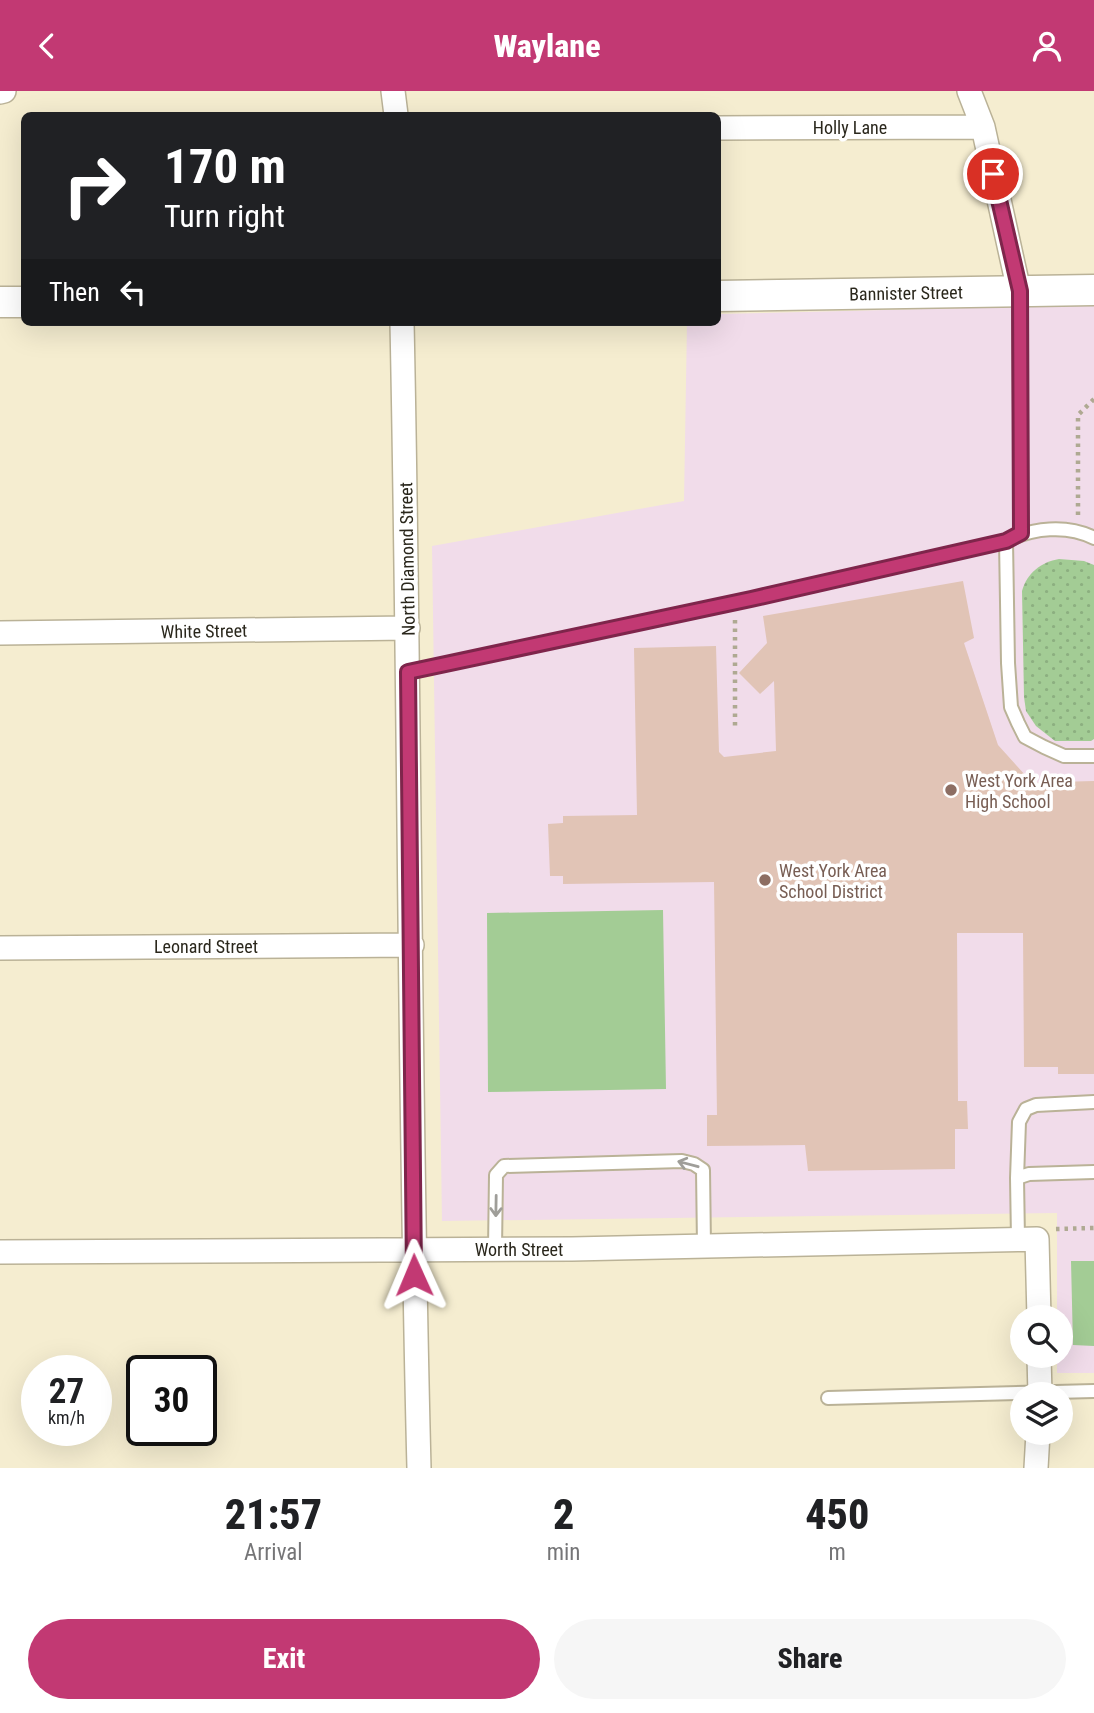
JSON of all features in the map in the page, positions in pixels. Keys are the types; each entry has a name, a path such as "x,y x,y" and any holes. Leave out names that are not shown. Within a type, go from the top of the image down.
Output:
{"street":[{"path":"393,91 396,112"},
{"path":"969,91 983,127 1020,291"},
{"name":"Holly Lane","path":"721,128 983,127"},
{"name":"Bannister Street","path":"721,296 1094,290"},
{"path":"0,302 21,302"},
{"name":"North Diamond Street","path":"402,326 412,944 413,1248 419,1468"},
{"name":"White Street","path":"0,633 408,628"},
{"name":"Leonard Street","path":"0,948 412,944"},
{"path":"1035,1236 1038,1305"},
{"name":"Worth Street","path":"0,1252 704,1246 1035,1236"},
{"path":"1036,1468 1037,1445"}],"lane":[{"path":"1020,291 1021,533"},
{"path":"408,672 1006,541 1021,533 1050,529 1084,533 1094,538"},
{"path":"1006,541 1011,707 1025,737 1065,756 1094,756"},
{"path":"1035,1236 1017,1178 1018,1122 1026,1109 1036,1105 1094,1102"},
{"path":"495,1249 496,1175 504,1165 682,1161 703,1170 704,1246"},
{"path":"1017,1178 1029,1174 1094,1173"},
{"path":"1073,1392 1094,1391"},
{"path":"828,1398 1010,1395"}],"path":[{"path":"1078,519 1078,415 1094,399"},
{"path":"735,602 735,727"},
{"path":"1035,1236 1094,1229"}],"shaded area":[{"name":"West York Area School District","path":"1094,305 1094,1373 1057,1373 1057,1368 1073,1368 1073,1305 1057,1305 1057,1213 442,1221 432,546 684,501 687,326 721,326 721,314"}],"green space":[{"path":"1059,559 1084,561 1094,565 1094,739 1091,741 1055,741 1036,726 1026,711 1022,591 1027,579 1036,569"},
{"path":"663,910 666,1089 488,1092 487,913"},
{"path":"1071,1261 1094,1261 1094,1346 1073,1345"}],"building":[{"name":"West York Area High School","path":"963,581 974,638 964,643 998,745 1026,776 1018,783 1094,781 1094,1074 1058,1074 1058,1067 1024,1067 1023,933 957,933 958,1101 967,1101 968,1129 955,1129 955,1169 808,1171 805,1145 707,1146 707,1115 717,1115 714,882 563,884 563,876 550,876 548,824 563,823 563,816 637,815 634,648 716,646 719,752 724,757 776,751 774,681 760,694 739,673 767,643 763,616"}],"place":[{"name":"West York Area High School","path":"951,790"},
{"name":"West York Area School District","path":"765,880"}],"route":[{"path":"414,1275 408,672 1006,541 1021,533 1020,291 993,174"}]}
